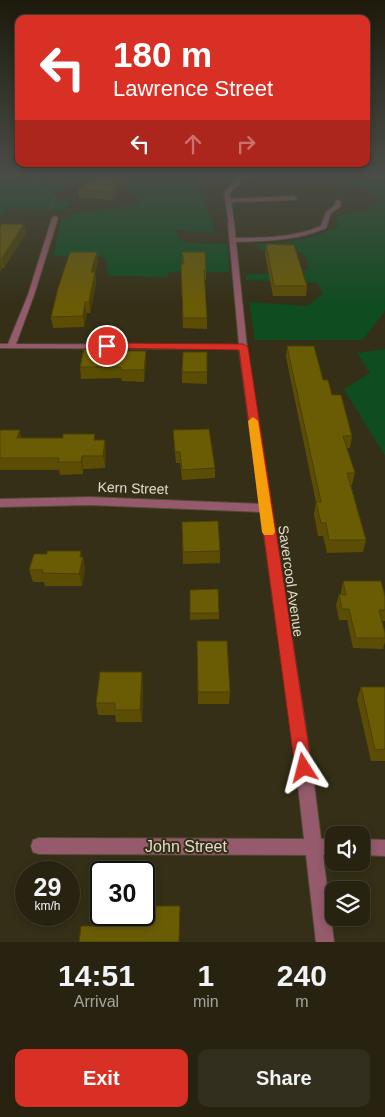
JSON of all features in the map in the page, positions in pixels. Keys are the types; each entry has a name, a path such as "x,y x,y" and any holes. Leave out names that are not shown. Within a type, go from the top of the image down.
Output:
{"street":[{"path":"11,346 31,296 55,218"},
{"name":"Savercool Avenue","path":"230,218 243,347 304,768 325,942"},
{"path":"233,240 288,239 324,227 327,218"},
{"path":"0,346 243,347"},
{"name":"Kern Street","path":"0,503 90,502 265,508"},
{"name":"John Street","path":"39,846 325,847"},
{"path":"370,847 385,848"}],"green space":[{"path":"211,218 216,233 176,230 180,240 189,243 228,244 229,272 170,272 167,277 109,276 105,257 53,256 61,219"},
{"path":"337,218 385,218 385,311 363,340 255,340 249,302 307,306 323,294 317,283 246,280 246,275 309,270 305,254 291,250 260,250 255,244 289,242 308,238 339,226"},
{"path":"385,349 385,456 344,389 370,373 357,353"}],"building":[{"path":"2,224 24,224 0,259 0,228"},
{"path":"266,244 294,245 307,286 274,286"},
{"path":"70,252 97,252 91,272 95,272 89,302 85,302 83,316 51,317 58,288"},
{"path":"182,252 205,252 206,270 204,270 207,318 183,318 181,264 184,264"},
{"path":"287,346 314,346 323,380 328,380 332,395 341,395 352,436 343,436 355,473 347,473 366,540 329,540 326,523 321,523 316,502 321,502"},
{"path":"84,349 99,349 99,351 146,351 144,370 121,370 121,367 80,367"},
{"path":"183,352 207,352 207,372 182,372"},
{"path":"209,429 215,468 182,470 180,452 175,452 173,430"},
{"path":"0,430 20,430 17,438 63,438 63,434 95,434 94,440 105,440 103,456 82,456 81,462 58,462 59,458 0,458"},
{"path":"218,521 220,551 183,552 182,522"},
{"path":"47,551 81,551 80,557 83,557 79,574 42,573 43,570 29,570 34,554 47,554"},
{"path":"343,581 381,581 385,596 385,610 379,610 385,638 356,638 349,609 342,609 339,594 346,595"},
{"path":"218,589 219,613 190,613 190,590"},
{"path":"197,641 227,641 230,692 198,692"},
{"path":"100,672 142,672 140,710 115,710 115,703 96,703"},
{"path":"361,687 385,687 385,749 375,750"},
{"path":"155,906 180,906 179,942 79,942 81,926 155,926"}],"slow traffic":[{"path":"253,421 269,532"}],"route":[{"path":"107,346 243,347 304,768"}]}
